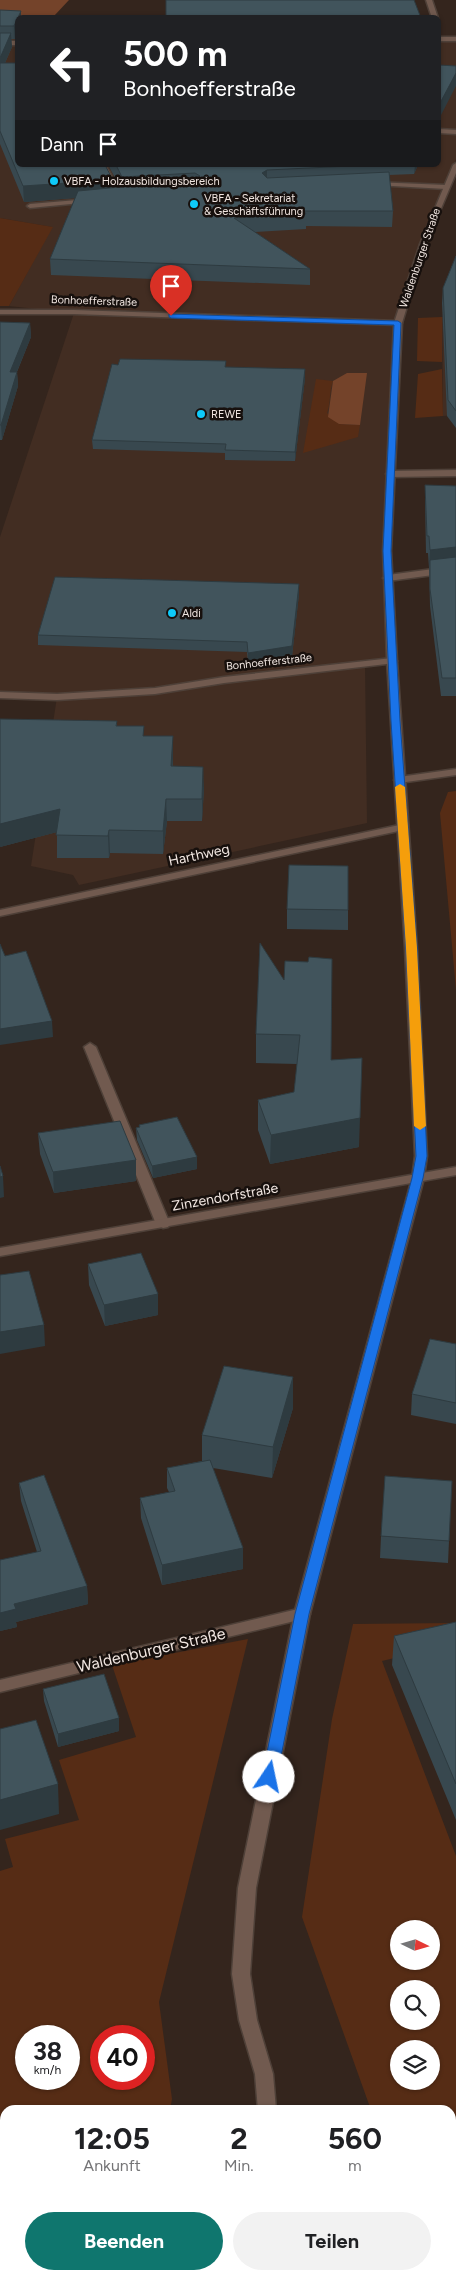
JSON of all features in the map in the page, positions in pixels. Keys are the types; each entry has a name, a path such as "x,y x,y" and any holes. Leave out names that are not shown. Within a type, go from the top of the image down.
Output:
{"street":[{"path":"429,0 434,15"},
{"path":"441,37 456,39"},
{"path":"0,43 15,43"},
{"path":"441,131 456,132"},
{"name":"Waldenburger Straße","path":"267,2105 264,2074 248,2020 241,1974 247,1888 302,1614 418,1178 422,1156 388,578 390,474 398,323 423,244 450,185 456,165"},
{"path":"104,167 119,196"},
{"path":"363,184 450,185"},
{"path":"119,196 128,195"},
{"path":"111,200 120,199 119,196"},
{"path":"30,206 93,201"},
{"name":"Bonhoefferstraße","path":"0,312 74,312 398,323"},
{"path":"390,474 456,473"},
{"path":"388,578 456,569"},
{"name":"Bonhoefferstraße","path":"0,695 58,697 156,691 224,680 392,661"},
{"path":"399,780 456,772"},
{"name":"Harthweg","path":"0,913 404,827"},
{"path":"90,1047 164,1224"},
{"name":"Zinzendorfstraße","path":"0,1252 456,1171"},
{"name":"Waldenburger Straße","path":"0,1686 302,1614"}],"shaded area":[{"path":"0,0 69,0 55,15 15,15 15,22 0,22"},
{"path":"0,22 15,22 15,167 441,167 441,42 456,42 456,159 399,318 390,474 392,661 365,664 367,823 79,885 73,875 31,866 57,697 0,695 0,537 74,313 9,306 52,227 0,218"},
{"path":"0,218 53,227 9,306 0,306"},
{"path":"456,315 456,415 443,416 442,317"},
{"path":"442,317 442,362 417,361 418,318"},
{"path":"442,369 443,416 415,418 418,374"},
{"path":"347,373 367,373 360,425 339,424 328,417 333,381"},
{"path":"316,379 333,381 327,413 339,424 360,425 358,437 303,453"},
{"path":"456,791 456,990 440,813 448,792"},
{"path":"456,1623 456,1643 382,1661 456,1856 456,2105 369,2105 302,1917 332,1719 353,1624"},
{"path":"248,1639 159,2002 172,2099 171,2105 0,2105 0,1871 13,1867 5,1839 79,1820 59,1760 136,1737 112,1665"}],"building":[{"path":"166,0 414,0 420,15 166,15"},
{"path":"0,10 21,11 19,15 15,15 14,26 0,26"},
{"path":"0,33 11,33 0,58"},
{"path":"0,63 15,63 15,167 0,131"},
{"path":"441,65 456,66 456,73 441,101"},
{"path":"15,167 106,167 113,180 23,186"},
{"path":"117,167 330,167 267,170 262,173 267,178 389,172 393,211 304,211 306,214 234,218 310,269 50,259 78,191 120,187 123,184 195,181 200,176 195,173 122,177"},
{"path":"456,256 456,411 448,400 443,288"},
{"path":"0,322 30,323 10,372 17,372 1,425 0,425"},
{"name":"REWE","path":"120,359 226,361 225,367 305,369 295,452 225,450 226,444 92,440 112,364 118,365"},
{"path":"425,485 456,486 456,547 430,550 429,536 427,536"},
{"path":"456,557 456,678 442,678 430,589 430,560"},
{"name":"Aldi","path":"55,577 299,584 292,646 248,653 247,642 38,635"},
{"path":"0,719 117,721 116,726 144,726 143,736 173,736 171,766 203,767 202,799 166,799 163,831 109,830 108,836 56,835 60,809 0,824"},
{"path":"289,865 348,866 348,910 287,909"},
{"path":"260,943 284,980 285,961 308,962 309,957 332,959 331,1060 362,1058 360,1118 271,1135 258,1100 294,1092 300,1035 256,1034"},
{"path":"0,944 5,956 26,951 52,1021 0,1029"},
{"path":"177,1117 197,1157 152,1166 136,1128 140,1127 139,1125"},
{"path":"120,1121 136,1160 53,1172 38,1133"},
{"path":"0,1166 3,1176 0,1177"},
{"path":"141,1253 158,1294 104,1305 88,1264"},
{"path":"29,1271 44,1325 0,1332 0,1275"},
{"path":"430,1339 456,1344 456,1403 412,1394"},
{"path":"224,1366 293,1377 273,1447 202,1435"},
{"path":"210,1460 243,1548 162,1565 140,1498 175,1491 167,1468"},
{"path":"44,1475 87,1586 14,1604 16,1609 0,1613 0,1560 41,1551 19,1483"},
{"path":"385,1476 452,1481 449,1541 381,1536"},
{"path":"456,1622 456,1784 394,1636"},
{"path":"104,1674 119,1718 58,1734 43,1689"},
{"path":"36,1720 58,1784 0,1800 0,1729"}],"slow traffic":[{"path":"400,787 404,827 420,1126"}],"place":[{"name":"VBFA - Holzausbildungsbereich","path":"54,181"},
{"name":"VBFA - Sekretariat & Geschäftsführung","path":"194,204"},
{"name":"REWE","path":"201,414"},
{"name":"Aldi","path":"172,613"}],"route":[{"path":"171,316 398,323 387,551 422,1156 418,1178 302,1614 269,1777"}]}
